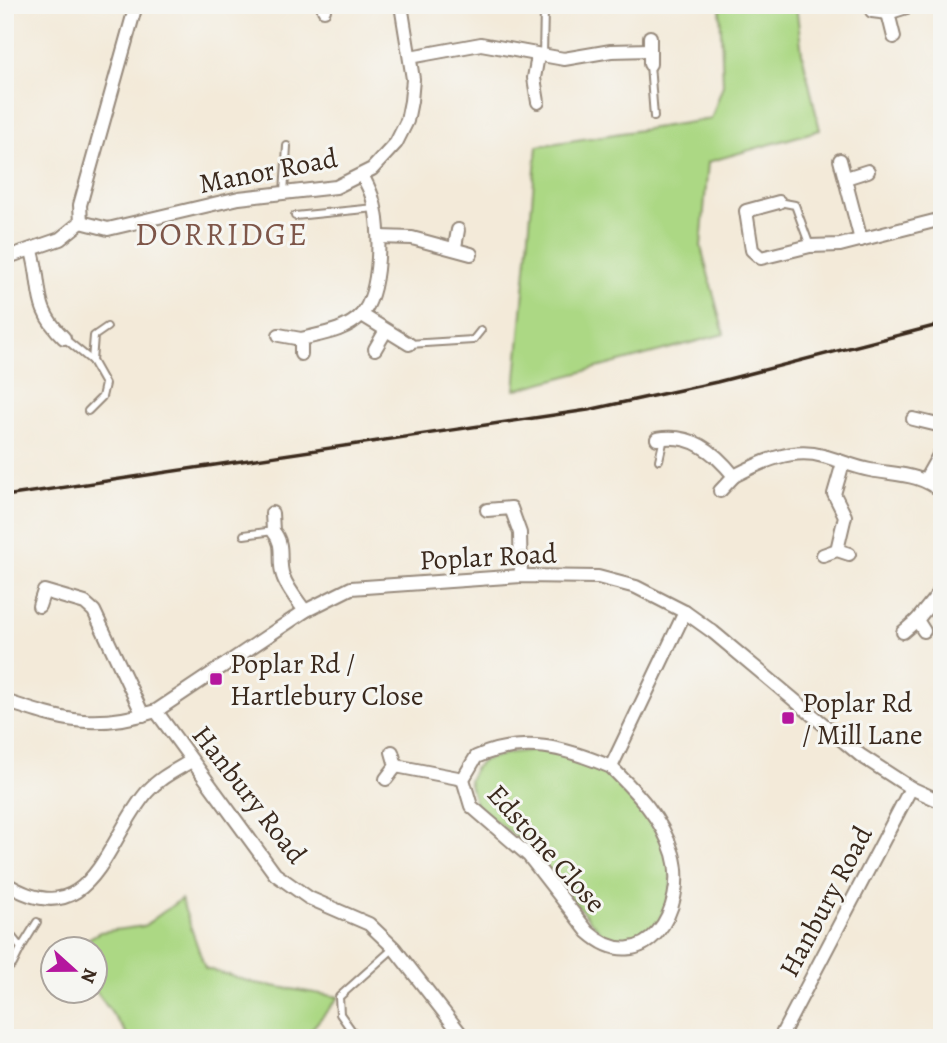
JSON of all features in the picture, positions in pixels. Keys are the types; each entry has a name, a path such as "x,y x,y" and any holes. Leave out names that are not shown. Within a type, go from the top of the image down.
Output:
{"street":[{"path":"5,258 32,251 60,239 80,222 80,205 136,5"},
{"name":"Manor Road","path":"80,222 108,229 239,198 336,187 362,175 383,159 407,121 413,79 401,5"},
{"path":"872,11 888,13 913,5"},
{"path":"888,13 894,37"},
{"path":"650,37 650,64"},
{"path":"410,57 481,44 505,46 540,56 576,59 611,51 650,50"},
{"path":"538,102 534,78 540,56"},
{"path":"840,159 861,240"},
{"path":"846,178 868,171"},
{"path":"279,335 301,339 340,329 362,315 378,265 379,237 375,208 362,175"},
{"path":"779,202 746,211 750,240 756,256 761,258 810,246 841,246 942,219"},
{"path":"455,247 458,230"},
{"path":"379,237 412,238 455,247 471,254"},
{"path":"32,251 38,274 39,303 55,335"},
{"path":"362,315 385,332 409,344"},
{"path":"375,349 385,332"},
{"path":"301,339 301,354"},
{"path":"913,419 942,426"},
{"path":"661,439 694,441 713,453 734,476"},
{"path":"925,480 942,450"},
{"path":"720,491 734,476 758,464 792,454 821,455 843,463 925,480 942,492"},
{"path":"823,555 843,552 845,516 834,494 843,463"},
{"path":"487,510 511,508 520,533 521,576"},
{"path":"272,513 273,531 280,539 284,579 304,611"},
{"name":"Poplar Road","path":"5,701 74,722 111,722 156,711 304,611 351,588 521,576 598,577 617,581 685,612 713,632 860,755 911,788 942,802"},
{"path":"903,632 921,626 942,589"},
{"path":"39,606 44,591 90,606 102,623 143,715"},
{"path":"611,767 685,612"},
{"name":"Hanbury Road","path":"156,711 275,874 309,898 369,924 394,948 464,1038"},
{"name":"Edstone Close","path":"524,744 555,746 611,767 660,823 676,870 676,889 667,920 656,936 628,948 600,943 588,932 529,856 471,806 463,779 476,757 524,744"},
{"path":"386,779 396,766 392,752"},
{"path":"5,883 40,900 66,898 97,872 147,792 160,780 191,761"},
{"name":"Edstone Close","path":"396,766 463,779"},
{"name":"Hanbury Road","path":"780,1038 911,788"}],"lane":[{"path":"540,56 544,9"},
{"path":"650,64 654,117"},
{"path":"284,193 287,146"},
{"path":"779,202 795,205 810,246"},
{"path":"295,216 375,208"},
{"path":"92,361 94,336 107,327"},
{"path":"409,344 473,340 481,330"},
{"path":"55,335 92,361 105,388 99,401 88,411"},
{"path":"659,460 661,439"},
{"path":"244,535 273,531"},
{"path":"5,971 13,964 37,922"},
{"path":"5,928 20,948"},
{"path":"357,1038 340,1014 339,997 394,948"}],"green space":[{"path":"720,5 796,5 802,53 820,130 708,162 701,247 724,334 515,390 537,146 711,119 723,85"},
{"path":"536,750 568,756 598,768 626,790 651,821 668,857 671,876 670,893 665,906 658,923 647,935 625,941 606,939 525,844 476,806 469,781 474,769 484,760 509,753"},
{"path":"181,899 205,968 254,983 339,997 304,1038 130,1038 105,1004 108,1004 108,934 96,934 144,926"}],"railway":[{"path":"5,496 588,410 717,382 942,324"}],"place":[{"name":"Poplar Rd / Hartlebury Close","path":"216,679"},
{"name":"Poplar Rd / Mill Lane","path":"788,718"}],"district":[{"name":"DORRIDGE","path":"222,234"}]}
